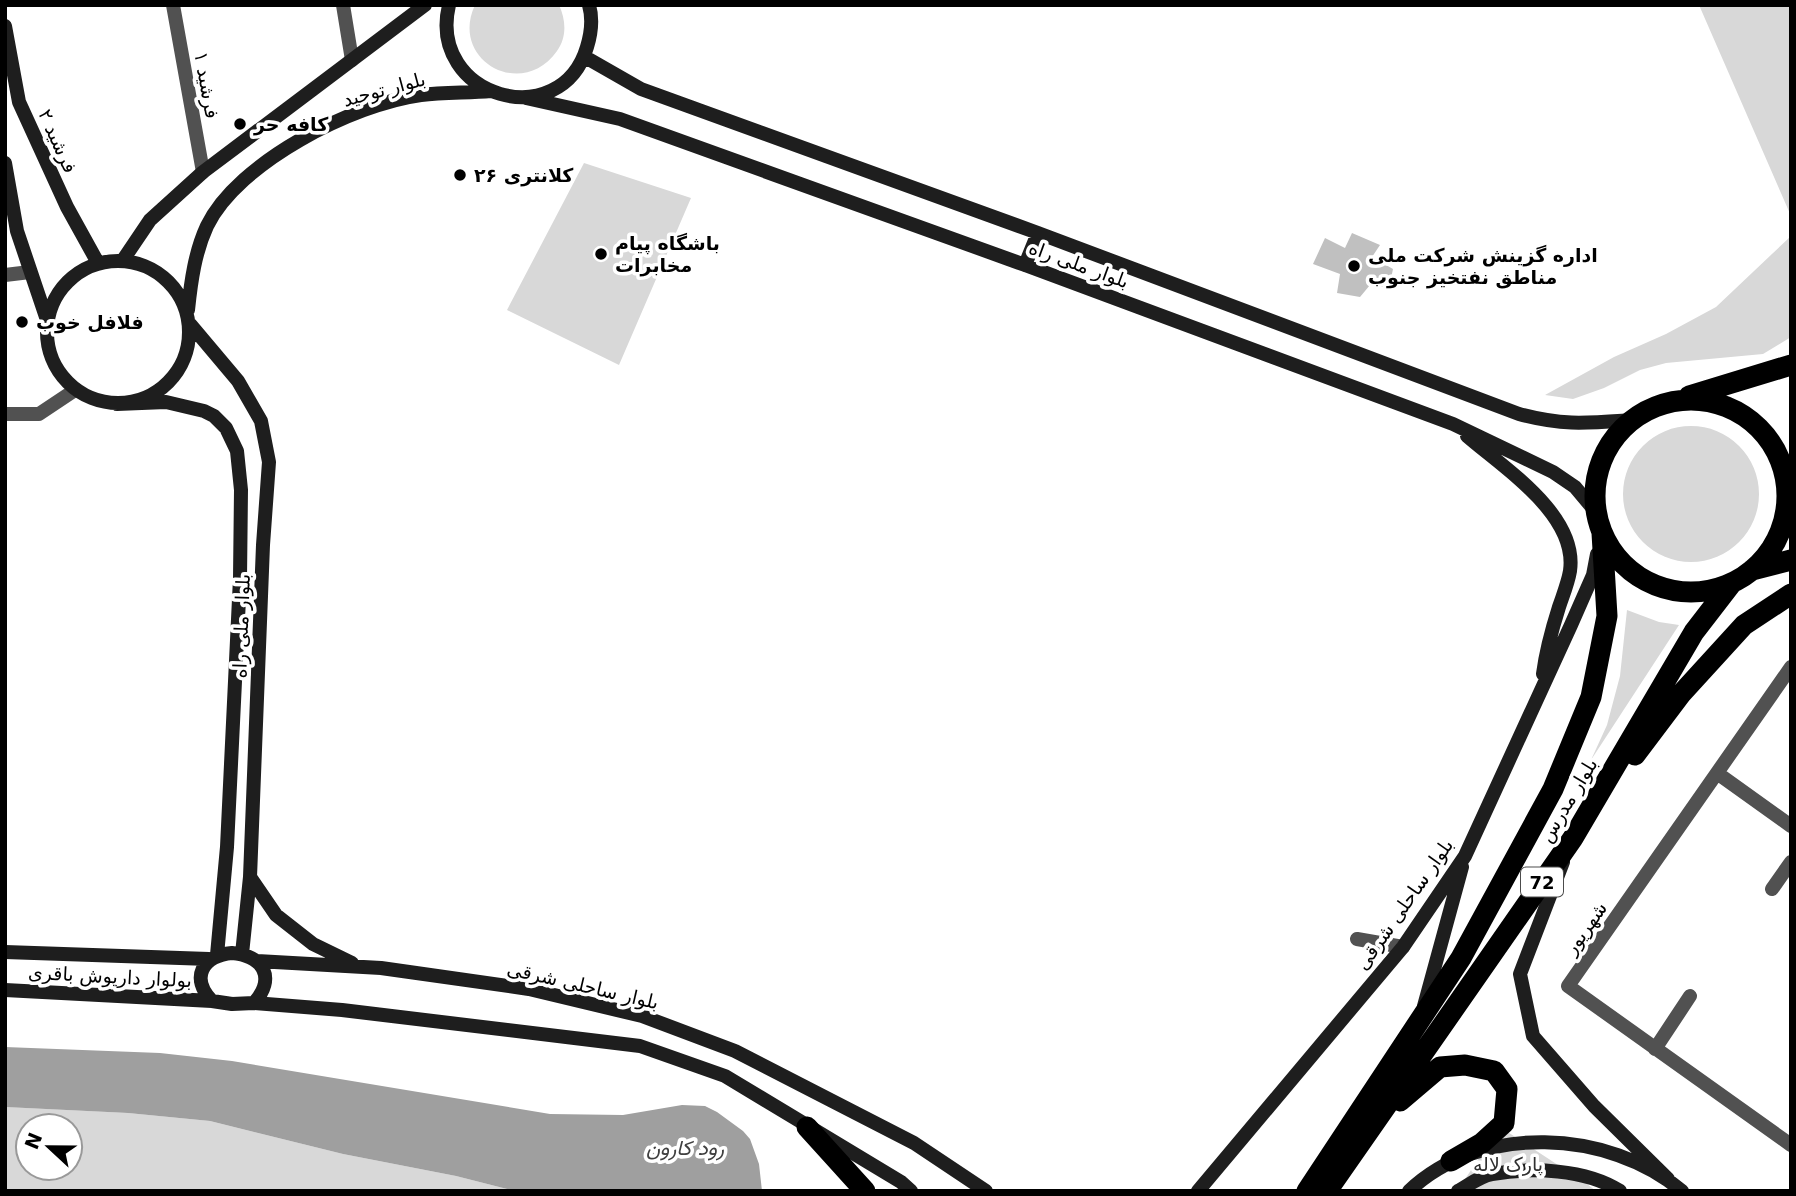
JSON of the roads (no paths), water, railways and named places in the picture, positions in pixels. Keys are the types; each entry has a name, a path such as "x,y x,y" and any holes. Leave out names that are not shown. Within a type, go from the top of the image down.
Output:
{"highway":[{"name":"72","path":"1675,401 1697,400 1719,404 1739,412 1757,426 1772,443 1782,463 1789,495 1781,529 1769,552 1752,570 1731,584 1706,591 1681,592 1656,586 1633,573 1615,555 1599,523 1595,486 1601,461 1614,438 1632,420 1652,408 1791,365"},
{"name":"بلوار مدرس","path":"1332,1168 1420,1020 1461,958 1553,789 1591,697 1607,616 1599,523"},
{"path":"1752,570 1791,560"},
{"name":"بلوار مدرس","path":"1332,1168 1374,1123 1573,838 1694,632 1731,584"},
{"path":"1573,838 1681,694 1744,625 1791,594"},
{"path":"1374,1123 1440,1067 1465,1065 1494,1071 1507,1089 1504,1123 1482,1143 1451,1161"},
{"path":"807,1127 865,1191"},
{"name":"72","path":"1307,1191 1332,1168"},
{"name":"72","path":"1327,1191 1332,1168"}],"main road":[{"name":"بلوار توحید","path":"123,260 150,220 203,172 425,5"},
{"path":"449,5 446,20 449,45 460,68 478,86 491,91"},
{"path":"526,98 551,91 571,76 584,57 591,35 589,5"},
{"name":"فرشید ۲","path":"5,26 19,102 66,207 98,263"},
{"name":"بلوار ملی راه","path":"584,57 641,89 1038,233 1519,414 1549,422 1575,424 1632,420"},
{"name":"بلوار توحید","path":"188,319 192,271 208,225 237,185 291,146 353,113 420,95 491,91"},
{"name":"بلوار ملی راه","path":"491,91 501,96 526,98 620,119 1025,265 1453,424 1553,472 1575,487 1599,523"},
{"path":"5,163 17,231 48,323"},
{"path":"1025,265 1038,233"},
{"path":"123,260 147,266 168,280 183,300 188,319 188,349 178,372 161,390 139,401 117,404 95,400 75,390 60,374 50,354 47,332 50,310 60,290 76,274 98,263 123,260"},
{"name":"بلوار ملی راه","path":"188,319 238,381 261,421 269,462 263,545 250,877 242,954"},
{"name":"بلوار ملی راه","path":"117,404 166,402 204,411 226,428 237,451 242,490 240,578 228,835 221,922 213,957"},
{"path":"1453,424 1550,509 1566,534 1570,571 1546,651 1540,690"},
{"name":"بلوار ساحلی شرقی","path":"1203,1187 1403,947 1465,856 1593,575 1599,523"},
{"path":"1573,838 1520,974 1533,1036 1594,1106 1682,1191"},
{"path":"1420,1020 1465,856"},
{"path":"250,877 276,915 313,944 360,966"},
{"path":"221,922 232,929 244,926"},
{"name":"بولوار داریوش باقری","path":"5,952 213,957"},
{"path":"254,1003 264,990 265,981 265,972 257,961 242,954 213,957 205,965 201,981 204,991 212,1001 342,1010 640,1046 725,1076 901,1182 911,1191"},
{"name":"بلوار ساحلی شرقی","path":"257,961 360,966 529,989 642,1016 735,1051 914,1143 986,1191"},
{"name":"بولوار داریوش باقری","path":"5,990 212,1001"},
{"path":"1409,1191 1451,1161 1470,1154 1550,1141 1609,1151 1668,1179"},
{"path":"1458,1191 1492,1174 1530,1172 1578,1173 1620,1191"}],"street":[{"name":"فرشید ۱","path":"173,5 203,172"},
{"path":"343,5 352,60"},
{"path":"5,275 30,272"},
{"path":"5,414 39,414 75,390"},
{"name":"شهریور","path":"1791,667 1568,986 1791,1145"},
{"path":"1717,773 1791,825"},
{"path":"1772,889 1791,862"},
{"path":"1357,939 1403,947"},
{"path":"1655,1049 1690,996"}],"water":[{"name":"رود کارون","path":"5,1047 160,1053 232,1061 550,1114 623,1115 682,1105 705,1106 743,1131 750,1139 759,1164 762,1191 515,1191 456,1176 343,1154 210,1121 128,1113 5,1107"}],"place":[{"name":"کافه حر","path":"240,124"},
{"name":"کلانتری ۲۶","path":"460,175"},
{"name":"باشگاه پیام مخابرات","path":"601,254"},
{"name":"اداره گزینش شرکت ملی مناطق نفتخیز جنوب","path":"1354,266"},
{"name":"فلافل خوب","path":"22,322"}],"park label":[{"name":"پارک لاله","path":"1508,1164"}]}
